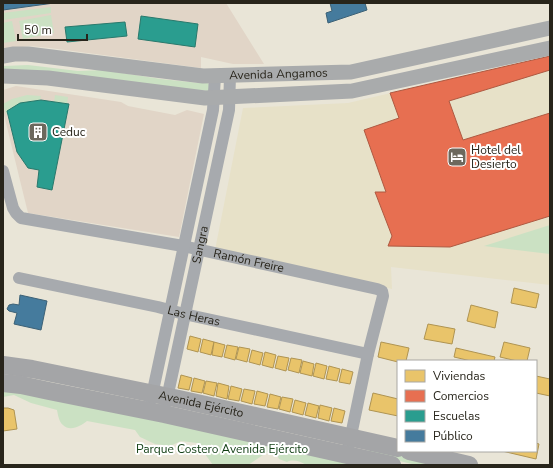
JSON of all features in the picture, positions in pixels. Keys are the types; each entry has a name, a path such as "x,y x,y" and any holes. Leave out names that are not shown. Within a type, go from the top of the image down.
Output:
{"highway":[{"name":"Avenida Ejército","path":"3,365 32,369 348,455 392,465"},
{"name":"Avenida Ejército","path":"3,383 28,386 49,391 158,404 351,437 397,448"},
{"path":"413,452 452,463 470,465"}],"main road":[{"name":"Avenida Angamos","path":"3,56 28,54 203,76 350,72 550,28"},
{"name":"Avenida Angamos","path":"3,76 48,78 205,98 352,92 550,48"}],"street":[{"name":"Sangra","path":"158,404 184,314 199,249 229,110 230,75"},
{"name":"Sangra","path":"158,404 170,310 213,110 215,76"},
{"path":"3,171 8,209"},
{"name":"Ramón Freire","path":"8,209 16,213 21,218 199,249 382,291 383,296 368,354"},
{"name":"Las Heras","path":"19,278 158,307 368,354"},
{"path":"348,455 368,354"}],"shaded area":[{"path":"3,3 226,3 264,64 233,64 201,57 201,68 29,46 3,50"},
{"path":"550,56 550,285 391,267 392,289 215,250 243,108 348,103"},
{"path":"16,86 121,102 128,106 175,115 187,110 204,114 179,237 28,213 3,111 3,90"}],"green space":[{"path":"51,7 51,13 3,20 3,13"},
{"path":"51,15 54,33 23,39 19,21"},
{"path":"12,21 16,41 3,43 3,23"},
{"path":"28,65 78,71 103,70 161,79 208,83 210,85 209,91 3,73 4,66"},
{"path":"27,95 41,96 39,104 14,108 6,114 3,104 12,99"},
{"path":"55,95 68,97 67,105 54,103"},
{"path":"550,225 550,254 484,246"},
{"name":"Parque Costero Avenida Ejército","path":"12,391 369,465 306,465 302,462 287,462 279,459 276,453 269,451 248,465 213,465 197,443 181,441 170,446 155,444 140,437 135,430 87,421 75,428 66,427 61,422 57,410 31,403 14,395 3,397 3,392"},
{"path":"368,448 438,462 437,465 416,465 367,453"}],"building: Viviendas":[{"path":"514,288 539,294 536,308 511,303"},
{"path":"471,305 498,312 495,328 467,321"},
{"path":"428,324 455,329 452,344 424,339"},
{"path":"190,336 201,339 198,352 187,349"},
{"path":"203,339 214,342 211,355 200,352"},
{"path":"214,342 225,345 222,357 212,355"},
{"path":"381,342 409,348 406,360 397,360 397,362 378,357"},
{"path":"504,342 530,348 527,360 513,360 500,357"},
{"path":"227,345 238,347 235,360 224,357"},
{"path":"239,347 250,349 247,362 236,359"},
{"path":"456,348 495,357 494,360 467,360 454,357"},
{"path":"252,350 263,353 260,365 249,362"},
{"path":"265,352 276,355 273,368 262,365"},
{"path":"278,356 289,358 286,371 275,368"},
{"path":"291,358 302,360 299,373 288,370"},
{"path":"303,361 314,364 312,376 300,373"},
{"path":"316,363 327,366 324,379 313,376"},
{"path":"329,366 340,369 337,381 326,379"},
{"path":"342,369 353,372 350,384 339,382"},
{"path":"181,375 192,378 189,390 178,388"},
{"path":"537,376 550,379 550,396 537,393"},
{"path":"194,378 205,381 202,393 191,391"},
{"path":"206,381 217,383 214,396 203,393"},
{"path":"218,383 229,386 227,399 216,396"},
{"path":"231,386 242,389 239,401 228,399"},
{"path":"244,389 255,391 252,404 241,401"},
{"path":"257,391 268,394 265,406 254,404"},
{"path":"373,393 397,399 397,416 369,410"},
{"path":"270,394 281,397 278,409 267,407"},
{"path":"282,397 293,399 290,412 279,409"},
{"path":"295,400 306,403 303,415 292,412"},
{"path":"308,403 319,406 316,418 305,415"},
{"path":"320,405 332,408 329,421 318,418"},
{"path":"3,408 14,410 17,429 3,431"},
{"path":"334,408 345,411 342,423 331,421"},
{"path":"537,443 539,444 536,459 506,452 537,452"}],"building: Comercios":[{"path":"550,56 550,70 449,101 463,140 550,113 550,216 450,247 388,246 392,236 375,192 386,192 364,130 399,118 390,93"}],"building: Escuelas":[{"path":"141,16 198,24 195,47 138,39"},
{"path":"125,22 127,36 67,42 65,27"},
{"name":"Ceduc","path":"41,100 69,104 52,190 37,187 39,170 28,168 17,152 7,111 20,103"}],"building: Público":[{"path":"3,3 54,3 3,10"},
{"path":"330,3 365,3 367,10 328,23 326,13 332,11"},
{"path":"20,295 47,301 41,330 14,324 17,313 7,309 9,305 19,305"}],"place":[{"name":"Ceduc","path":"38,132"},
{"name":"Hotel del Desierto","path":"457,157"}]}
